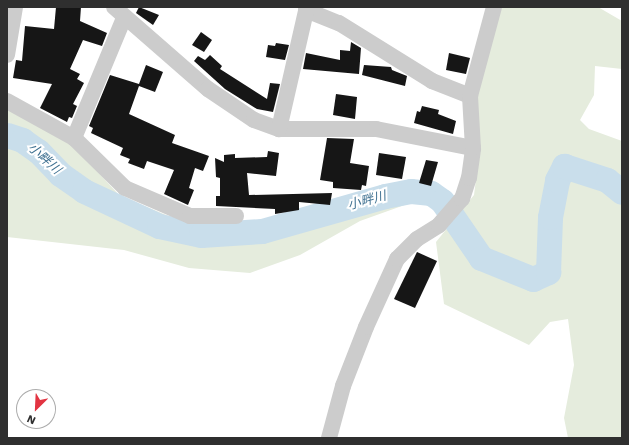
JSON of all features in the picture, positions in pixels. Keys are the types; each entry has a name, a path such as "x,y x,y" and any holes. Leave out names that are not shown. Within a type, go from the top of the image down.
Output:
{"street":[{"path":"7,55 15,7"},
{"path":"329,438 346,378 366,327 397,259 448,215 460,201 469,178 473,148 470,96 494,7"},
{"path":"279,129 307,8 338,23 432,81 470,96"},
{"path":"74,138 119,13 208,89 254,120 279,129 376,130 473,148"},
{"path":"7,101 74,138 125,188 190,216 236,216"}],"green space":[{"path":"499,7 598,7 622,21 622,69 595,66 594,95 580,120 589,129 622,141 622,438 568,438 564,418 574,365 568,319 550,322 529,345 444,304 436,242 474,195 480,147 475,94"},
{"path":"7,99 70,142 120,196 193,226 310,222 367,206 413,202 360,221 300,255 250,273 189,268 124,250 7,237"}],"building":[{"path":"56,7 81,7 80,21 107,33 102,46 83,40 70,69 80,74 77,79 84,83 73,104 77,106 72,118 69,117 67,122 40,108 52,84 13,78 16,60 22,61 25,26 54,29"},
{"path":"139,7 159,15 153,25 136,13"},
{"path":"201,32 212,40 204,52 192,45"},
{"path":"351,42 361,48 359,74 303,69 306,53 340,60 340,50 350,51"},
{"path":"276,43 289,45 285,60 266,57 268,45 275,46"},
{"path":"449,53 470,58 466,74 446,70"},
{"path":"210,55 222,66 220,69 267,99 270,83 280,84 273,112 257,109 225,89 194,61 198,56 205,60"},
{"path":"146,65 163,72 155,92 139,86 129,114 175,135 172,143 209,156 203,171 195,168 189,188 194,190 188,205 164,194 174,170 147,161 144,169 128,163 130,159 120,155 123,148 91,133 93,128 89,126 110,75 139,84"},
{"path":"364,65 391,67 392,70 407,76 405,86 362,75"},
{"path":"336,94 357,97 355,119 333,115"},
{"path":"422,106 439,110 438,114 456,121 453,134 414,123 417,111 420,112"},
{"path":"327,138 354,139 350,163 369,166 366,186 362,185 361,190 333,188 333,182 320,180"},
{"path":"268,151 279,153 276,176 247,173 249,195 332,193 330,205 299,202 299,210 275,214 275,209 216,206 216,196 220,196 220,178 216,177 215,158 224,162 224,155 235,154 235,158 267,157"},
{"path":"379,153 406,157 402,179 376,175"},
{"path":"426,160 438,162 431,186 419,183"},
{"path":"417,252 437,261 415,308 394,299"}],"waterway":[{"name":"小畔川","path":"7,135 22,140 38,151 60,174 84,191 159,226 201,235 262,231 385,196 411,191 431,193 442,201 481,258 533,279 548,272 550,217 557,180 564,166 607,180 622,192"}]}
